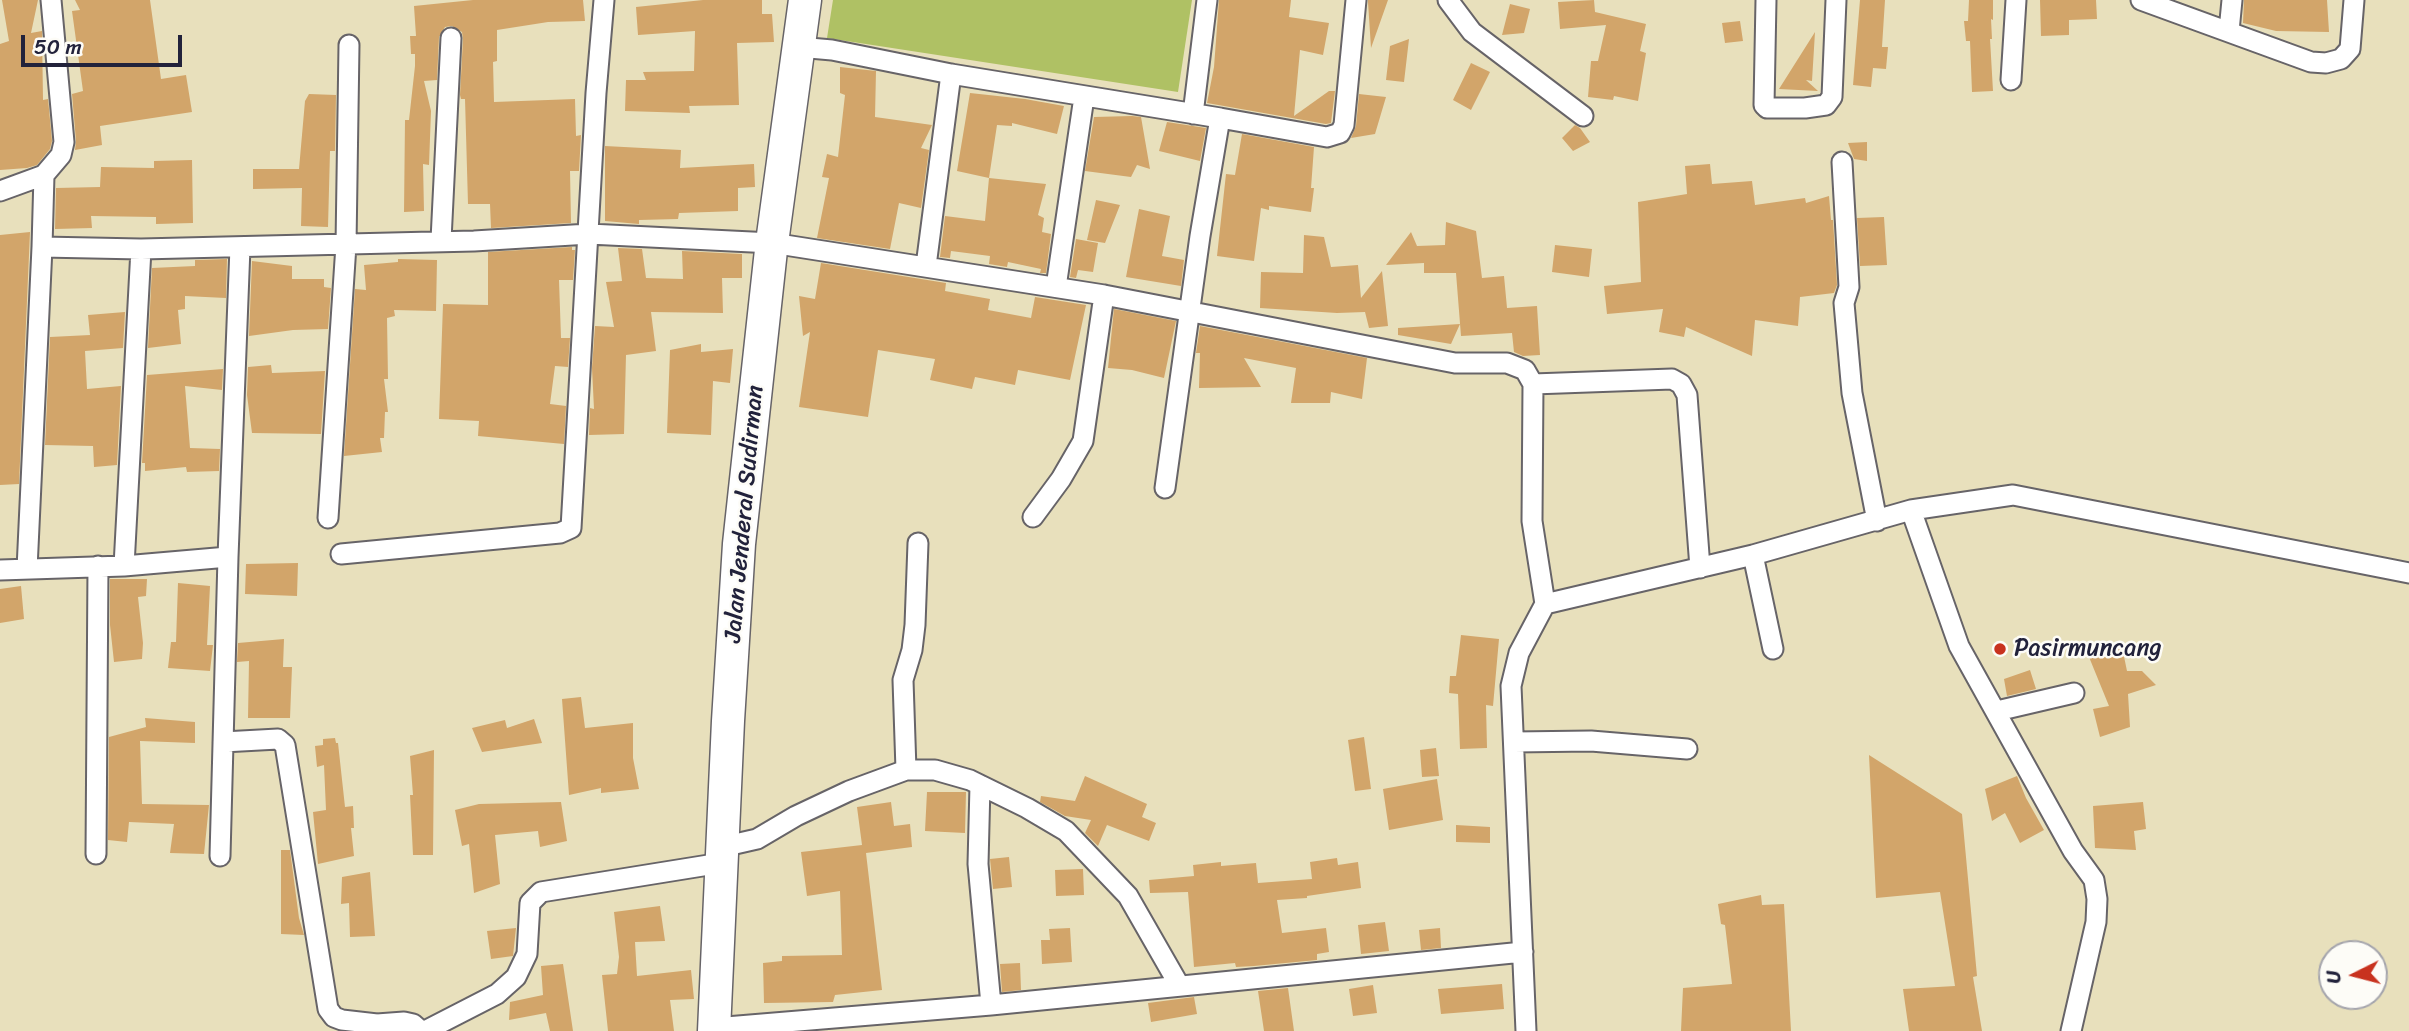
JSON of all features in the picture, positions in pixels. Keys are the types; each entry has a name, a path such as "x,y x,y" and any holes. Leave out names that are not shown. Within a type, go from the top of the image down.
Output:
{"main road":[{"name":"Jalan Jenderal Sudirman","path":"714,1029 739,544 772,243 804,0"}],"street":[{"path":"0,191 44,174 61,155 64,142 51,0"},
{"path":"341,554 560,533 571,528 596,93 604,0"},
{"path":"1192,114 1207,0"},
{"path":"798,47 838,51 951,74 1326,136 1340,133 1344,125 1356,0"},
{"path":"1448,0 1472,32 1583,116"},
{"path":"1766,0 1764,105 1767,108 1805,108 1826,106 1832,97 1836,0"},
{"path":"2011,80 2016,0"},
{"path":"2141,0 2311,62 2326,63 2341,59 2350,49 2354,0"},
{"path":"2229,31 2232,0"},
{"path":"441,240 451,38"},
{"path":"328,517 346,245 349,45"},
{"path":"926,266 951,74"},
{"path":"1056,287 1084,96"},
{"path":"1166,488 1213,149 1220,118"},
{"path":"1842,162 1849,287 1844,303 1852,393 1877,522"},
{"path":"27,569 44,174"},
{"path":"41,247 141,250 474,241 589,234 772,243 1104,295 1455,363 1507,363 1525,370 1533,384 1532,521 1545,604 1518,653 1511,686 1526,1031"},
{"path":"220,856 240,247"},
{"path":"124,566 141,250"},
{"path":"1033,517 1061,479 1083,441 1104,295"},
{"path":"1533,384 1672,379 1681,384 1686,395 1700,568"},
{"path":"1545,604 1753,555 1877,522 1911,510 2013,495 2409,573"},
{"path":"1911,510 1959,646 2073,851 2094,880 2096,922 2071,1031"},
{"path":"906,770 904,680 915,625 918,544"},
{"path":"1753,555 1773,649"},
{"path":"0,570 124,566 228,557"},
{"path":"96,854 98,566"},
{"path":"1997,712 2074,693"},
{"path":"223,742 278,739 285,745 328,1009 334,1017 342,1020 377,1024 404,1022 423,1031 497,994 516,977 527,954 530,903 541,891 673,872 722,855 849,791 906,770 935,770 980,785 1066,831 1128,896 1179,985"},
{"path":"1514,742 1591,741 1687,749"},
{"path":"980,785 978,864 991,1004"},
{"path":"714,1029 1523,952"}],"green space":[{"path":"833,0 1192,0 1178,92 827,38"}],"building":[{"path":"2,0 38,0 31,33 42,31 43,100 48,99 52,141 50,149 37,165 0,170 0,44 9,41"},
{"path":"75,0 150,0 161,79 186,75 192,112 100,126 102,145 75,150 72,94 83,91 72,11 80,10"},
{"path":"473,0 583,0 585,21 548,22 497,30 497,61 493,62 494,102 575,99 576,136 581,135 579,171 570,171 571,223 491,228 490,204 468,204 465,99 461,99 460,95 463,39 462,32 452,26 445,27 439,37 437,80 424,81 431,111 429,165 423,164 424,211 404,212 405,120 409,120 415,66 410,36 416,36 414,6"},
{"path":"703,0 762,0 762,14 772,14 774,42 737,43 739,105 689,106 690,113 625,111 626,80 646,80 643,72 694,71 695,31 638,35 636,7"},
{"path":"1219,0 1291,0 1289,17 1329,23 1323,55 1300,50 1294,116 1329,91 1335,91 1331,123 1207,103 1214,67"},
{"path":"1388,0 1371,48 1368,2"},
{"path":"1594,0 1595,12 1646,24 1640,51 1646,53 1638,101 1614,96 1613,100 1588,97 1591,61 1598,61 1606,25 1560,29 1558,2"},
{"path":"1860,0 1885,0 1882,47 1888,47 1886,69 1873,68 1871,87 1853,85"},
{"path":"1969,0 1993,0 1990,39 1993,91 1972,92 1970,41 1966,41 1964,21 1968,21"},
{"path":"2040,0 2096,0 2097,19 2069,20 2069,35 2041,36"},
{"path":"2244,0 2327,0 2329,32 2276,31 2243,23"},
{"path":"1510,4 1530,9 1524,33 1502,35"},
{"path":"1740,21 1743,41 1725,43 1722,23"},
{"path":"1815,32 1812,81 1806,80 1818,91 1779,89"},
{"path":"1409,39 1404,82 1386,80 1390,46"},
{"path":"1471,63 1490,72 1471,110 1453,100"},
{"path":"840,67 876,71 875,117 932,125 921,148 929,150 921,208 899,203 890,249 817,238 829,178 822,177 827,154 838,157 845,95 840,93"},
{"path":"970,93 1064,106 1057,134 1012,123 1012,126 997,125 989,178 957,171"},
{"path":"309,94 336,95 335,151 330,151 328,227 301,226 302,188 253,189 253,169 299,169 305,101"},
{"path":"1359,94 1386,97 1375,134 1351,138 1356,126"},
{"path":"1094,117 1141,117 1150,169 1137,165 1131,177 1085,171"},
{"path":"1167,122 1206,128 1200,161 1159,151"},
{"path":"1575,125 1590,142 1573,151 1562,138"},
{"path":"1242,134 1314,147 1311,212 1269,206 1269,210 1261,208 1254,261 1217,256 1226,174 1235,175"},
{"path":"1867,142 1867,161 1854,159 1848,143"},
{"path":"605,146 681,150 680,168 754,164 755,187 738,188 738,211 679,213 678,219 639,220 639,224 605,221"},
{"path":"192,160 193,223 156,224 156,217 91,216 92,228 55,229 56,188 100,187 101,167 154,168 154,161"},
{"path":"1710,164 1712,184 1752,181 1755,205 1805,198 1806,203 1829,196 1837,285 1834,293 1800,297 1798,326 1755,320 1752,356 1686,327 1684,337 1659,332 1663,309 1607,314 1604,286 1641,282 1638,202 1687,194 1685,166"},
{"path":"989,178 1046,184 1038,215 1044,218 1042,232 1051,234 1046,273 1040,273 1041,269 1008,262 1007,267 989,264 990,256 951,251 950,258 940,257 945,216 985,221"},
{"path":"1096,200 1120,205 1105,243 1087,240"},
{"path":"1139,209 1170,216 1162,256 1184,260 1181,286 1126,277"},
{"path":"1884,217 1887,265 1860,266 1857,218"},
{"path":"1446,222 1476,231 1482,278 1504,276 1507,308 1537,306 1540,355 1523,356 1514,352 1512,333 1461,336 1456,273 1424,273 1424,263 1386,265 1411,232 1417,246 1445,245"},
{"path":"30,232 19,484 0,485 0,235"},
{"path":"1304,235 1324,237 1331,267 1358,265 1361,298 1382,271 1388,326 1369,328 1365,312 1260,308 1261,272 1303,273"},
{"path":"1076,239 1098,243 1093,272 1078,270 1076,278 1070,277"},
{"path":"1555,245 1592,249 1589,277 1552,272"},
{"path":"572,247 572,250 575,250 573,280 559,280 561,338 570,338 568,367 555,366 550,404 566,406 564,444 478,436 479,421 439,419 443,304 488,305 488,252"},
{"path":"618,248 642,249 646,278 683,279 682,251 742,254 742,278 722,278 723,313 651,312 656,351 626,355 624,434 589,435 590,408 594,409 592,368 595,326 614,327 606,282 622,281"},
{"path":"227,259 226,298 185,296 185,309 178,310 181,344 148,348 152,268 195,266 195,260"},
{"path":"398,259 437,260 436,311 394,310 395,316 387,318 388,379 384,379 388,412 385,412 384,438 380,438 382,452 344,456 355,289 366,290 364,265 398,262"},
{"path":"252,261 292,266 292,279 324,279 324,287 331,288 328,329 249,336"},
{"path":"821,263 946,283 945,291 990,299 988,310 1031,318 1035,297 1086,305 1070,380 1018,370 1015,385 975,377 972,389 930,380 935,359 878,350 868,417 799,407 810,332 803,336 799,296 815,299"},
{"path":"1114,309 1176,321 1164,378 1132,370 1108,368"},
{"path":"125,312 123,348 85,351 87,389 121,386 117,465 94,467 93,446 45,445 50,337 90,335 88,315"},
{"path":"1460,324 1451,344 1398,335 1398,328"},
{"path":"1200,326 1367,358 1362,399 1331,392 1330,403 1291,403 1296,368 1244,358 1261,387 1199,388 1200,353 1196,353"},
{"path":"701,344 701,352 733,349 730,383 713,381 711,435 667,433 670,350"},
{"path":"271,365 272,373 325,371 321,434 252,433 247,395 248,367"},
{"path":"223,369 222,390 185,386 190,448 220,449 219,471 187,472 186,467 145,471 145,463 142,463 147,375"},
{"path":"298,563 297,596 245,594 246,564"},
{"path":"110,579 147,579 146,596 138,597 142,659 114,662 110,625"},
{"path":"178,583 210,586 207,645 213,645 210,671 168,668 171,642 176,642"},
{"path":"21,586 24,619 0,623 0,589"},
{"path":"1461,635 1499,639 1493,706 1486,705 1487,748 1460,749 1458,694 1449,693 1450,676 1456,676"},
{"path":"284,639 283,667 292,667 290,718 248,718 249,661 237,662 238,643"},
{"path":"2121,642 2127,671 2142,671 2156,685 2128,694 2130,727 2100,737 2093,709 2109,706 2089,657"},
{"path":"2030,670 2036,689 2007,696 2004,679"},
{"path":"581,697 585,728 633,723 633,758 639,789 601,793 601,788 569,795 562,699"},
{"path":"145,718 195,722 195,743 140,741 142,804 209,805 204,854 170,853 174,824 129,822 127,842 108,840 109,737 146,727"},
{"path":"534,719 542,743 482,752 472,728 505,720 507,728"},
{"path":"1364,737 1371,789 1355,791 1348,740"},
{"path":"335,738 338,743 345,807 353,806 354,828 351,828 354,856 318,864 313,812 326,810 324,765 317,767 315,746 323,745 323,739"},
{"path":"1436,748 1439,776 1422,777 1420,750"},
{"path":"434,750 433,855 413,855 410,756"},
{"path":"1869,755 1962,814 1977,976 1973,977 1982,1031 1909,1031 1903,989 1955,986 1940,892 1876,898"},
{"path":"1085,776 1147,804 1142,817 1156,823 1149,841 1107,825 1098,846 1085,833 1091,820 1065,816 1040,802 1041,796 1075,801"},
{"path":"2017,776 2044,830 2020,843 2005,813 1992,821 1985,789"},
{"path":"1437,779 1443,820 1389,830 1383,789"},
{"path":"927,792 966,792 965,833 925,831"},
{"path":"561,802 567,841 540,847 538,831 495,835 500,884 474,893 469,844 462,846 455,810 479,804"},
{"path":"891,802 894,826 910,824 912,847 866,853 882,990 835,995 833,1002 764,1003 763,963 782,961 782,956 842,955 840,891 807,896 801,852 862,845 857,807"},
{"path":"2143,802 2146,829 2134,831 2136,850 2095,848 2093,806"},
{"path":"1456,825 1490,827 1490,843 1456,842"},
{"path":"281,850 290,850 299,918 304,935 281,934"},
{"path":"1009,857 1012,887 993,889 990,859"},
{"path":"1337,858 1338,865 1358,862 1361,888 1307,898 1277,900 1282,933 1326,928 1329,952 1317,954 1317,960 1254,966 1236,967 1235,963 1194,967 1188,892 1150,893 1149,880 1194,876 1193,865 1221,862 1221,866 1256,863 1258,883 1312,879 1310,862"},
{"path":"1083,869 1084,895 1056,896 1055,870"},
{"path":"370,872 375,936 350,937 349,903 341,904 342,877"},
{"path":"1761,895 1762,905 1784,904 1791,1031 1681,1031 1683,988 1732,984 1725,925 1721,924 1718,904"},
{"path":"660,906 665,941 635,942 637,976 691,970 694,999 670,1000 674,1031 608,1031 602,975 617,974 619,957 614,912"},
{"path":"1385,922 1389,951 1361,954 1358,925"},
{"path":"516,928 513,956 491,959 487,931"},
{"path":"1070,928 1072,962 1042,964 1041,940 1050,940 1049,929"},
{"path":"1440,928 1441,948 1421,950 1419,930"},
{"path":"1020,963 1021,990 1002,992 1000,964"},
{"path":"563,964 573,1031 550,1031 546,1013 509,1020 510,1002 543,995 541,966"},
{"path":"1502,984 1504,1009 1441,1014 1438,989"},
{"path":"1373,985 1377,1013 1353,1016 1349,989"},
{"path":"1288,988 1294,1031 1264,1031 1258,991"},
{"path":"1194,997 1197,1014 1151,1022 1148,1003"}],"place":[{"name":"Pasirmuncang","path":"2000,649"}]}
